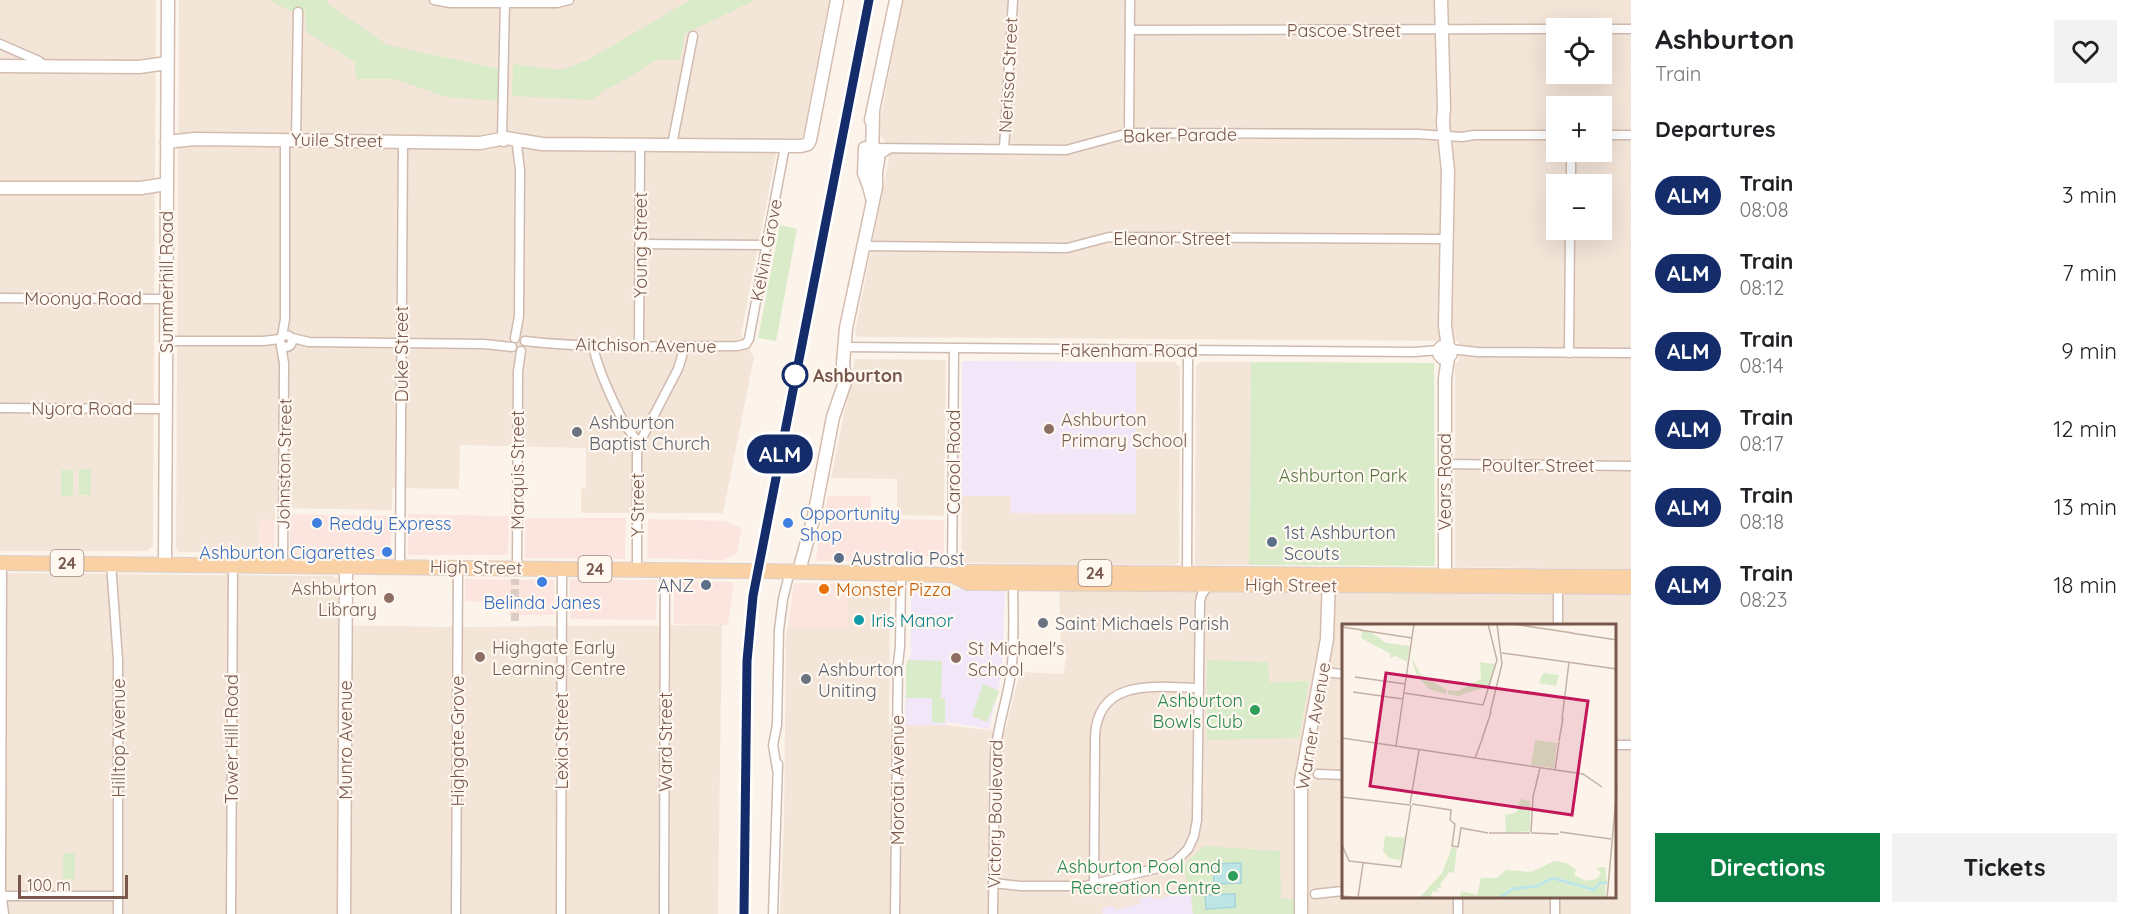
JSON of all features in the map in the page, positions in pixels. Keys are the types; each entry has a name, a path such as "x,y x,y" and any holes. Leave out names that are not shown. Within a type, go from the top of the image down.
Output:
{"main road":[{"name":"High Street","path":"1,563 796,571 952,575 968,583 1013,578 1187,573 1329,580 1558,582 1631,587"},
{"name":"High Street","path":"1558,582 1631,577"},
{"name":"High Street","path":"1013,578 1210,584 1329,580"}],"street":[{"name":"Summerhill Road","path":"165,563 168,0"},
{"path":"434,0 450,3 505,1 557,3 568,0"},
{"name":"Yuile Street","path":"167,138 493,144 512,142 805,146 810,140 837,0"},
{"path":"872,202 871,191 864,173 873,113 896,0"},
{"name":"Nerissa Street","path":"1004,149 1013,0"},
{"path":"1129,133 1130,0"},
{"name":"Vears Road","path":"1441,0 1448,171 1445,326 1445,581"},
{"name":"Marquis Street","path":"505,1 504,113 520,170 517,568"},
{"name":"Johnston Street","path":"283,565 285,319 298,12"},
{"name":"Pascoe Street","path":"1130,30 1546,29"},
{"path":"1612,29 1631,29"},
{"path":"672,145 693,36"},
{"path":"0,44 39,61 45,66"},
{"path":"0,66 167,67"},
{"name":"Baker Parade","path":"868,148 1070,150 1129,133 1546,135"},
{"path":"1612,135 1631,135"},
{"name":"Duke Street","path":"400,566 403,141"},
{"name":"Young Street","path":"639,345 640,145"},
{"name":"Kelvin Grove","path":"737,346 744,346 749,339 785,146"},
{"path":"868,148 877,179"},
{"path":"772,912 777,770 773,745 777,725 778,637 783,599 796,571 812,524 833,417 832,399 840,385 837,365 843,348 881,154 884,150 893,148"},
{"path":"0,188 166,188"},
{"name":"Eleanor Street","path":"863,246 1067,248 1106,237 1447,239"},
{"path":"1569,352 1570,240"},
{"path":"640,244 767,245"},
{"name":"Moonya Road","path":"0,298 166,298"},
{"name":"Aitchison Avenue","path":"165,340 737,346"},
{"path":"589,345 631,434 640,442"},
{"name":"Y Street","path":"637,570 637,453 640,442 678,369 685,361 687,346"},
{"name":"Fakenham Road","path":"843,348 1631,353"},
{"name":"Carool Road","path":"952,575 954,349"},
{"path":"1187,573 1188,351"},
{"name":"Nyora Road","path":"0,408 165,409"},
{"name":"Poulter Street","path":"1444,464 1631,466"},
{"path":"1,563 1,896 4,914"},
{"name":"Hilltop Avenue","path":"111,563 118,660 118,914"},
{"name":"Tower Hill Road","path":"231,914 233,564"},
{"name":"Munro Avenue","path":"344,914 346,565"},
{"name":"Highgate Grove","path":"456,914 458,567"},
{"name":"Lexia Street","path":"561,914 562,569"},
{"name":"Ward Street","path":"664,914 665,570"},
{"name":"Morotai Avenue","path":"895,914 901,574"},
{"name":"Victory Boulevard","path":"993,914 995,746 1011,672 1013,578"},
{"name":"Warner Avenue","path":"1301,914 1301,781 1328,629 1329,580"},
{"path":"1558,582 1558,624"},
{"path":"993,886 1094,884 1168,865 1180,857 1192,842 1197,820 1200,601 1202,594 1210,584"},
{"path":"1322,672 1342,674"},
{"path":"1094,884 1095,736 1099,716 1111,700 1133,688 1199,688"},
{"path":"1318,774 1342,775"},
{"path":"1315,894 1342,891"},
{"path":"1,896 118,896"}],"shaded area":[{"path":"0,0 156,0 153,546 147,551 0,551"},
{"path":"179,0 829,0 803,136 782,138 776,154 741,335 754,357 723,513 584,513 581,512 581,489 586,488 586,448 460,445 459,489 392,488 392,510 275,508 275,520 259,520 258,553 178,552 176,549"},
{"path":"903,0 1631,0 1631,569 1455,567 1455,363 1459,362 1459,341 857,337 855,333 889,157 884,139 880,136 879,126"},
{"path":"855,359 946,360 944,516 897,515 897,479 831,478"},
{"name":"Ashburton Primary School","path":"962,361 1136,362 1136,514 1011,513 1011,496 961,496"},
{"path":"1136,362 1174,362 1180,367 1179,562 1175,565 962,563 961,496 1011,496 1012,513 1136,514"},
{"path":"1200,362 1251,362 1249,565 1195,565 1196,366"},
{"path":"828,496 871,496 871,515 824,514"},
{"path":"290,514 391,516 391,556 290,555"},
{"path":"408,514 509,516 508,555 408,555"},
{"path":"525,518 626,518 625,559 525,558"},
{"path":"823,518 944,520 944,556 912,557 905,553 904,555 884,555 883,561 818,561 816,558"},
{"path":"259,519 275,520 274,553 258,553"},
{"path":"648,519 725,521 742,528 737,553 723,560 647,558"},
{"path":"0,573 332,576 338,579 338,625 449,627 722,625 718,914 0,914"},
{"path":"465,579 554,580 554,615 509,615 509,606 493,606 493,602 465,601"},
{"path":"570,579 657,580 656,620 570,619"},
{"path":"674,581 734,582 728,625 674,624"},
{"path":"794,583 847,584 847,628 788,626"},
{"path":"847,584 890,586 889,724 946,725 1005,732 1020,672 1063,674 1067,655 1061,643 1059,591 1631,594 1631,914 780,914 784,821 786,633 788,626 847,628"},
{"name":"St Michael's School","path":"915,589 1001,590 1005,594 1002,673 989,729 947,722 946,725 905,725 906,665 911,655 911,593"},
{"path":"1190,891 1193,914 1103,914 1102,908 1113,905 1115,910 1140,904 1139,899 1152,896 1153,900"}],"green space":[{"path":"270,0 327,0 327,3 387,45 500,69 500,101 447,97 394,79 356,79 355,62 306,32 305,11 290,11"},
{"path":"690,0 755,0 685,34 680,60 656,60 606,89 593,100 512,96 513,64 561,70 588,60"},
{"path":"780,225 797,229 776,341 758,338"},
{"name":"Ashburton Park","path":"1251,362 1434,363 1435,566 1249,565"},
{"path":"79,469 91,469 91,495 79,495"},
{"path":"61,470 73,470 73,496 61,496"},
{"path":"908,660 942,661 941,698 945,699 945,723 932,722 932,698 906,698"},
{"name":"Ashburton Bowls Club","path":"1207,660 1268,662 1269,682 1309,681 1299,738 1207,740"},
{"path":"983,684 999,691 987,722 972,716"},
{"name":"Ashburton Pool and Recreation Centre","path":"1204,846 1280,851 1281,899 1296,899 1297,914 1193,914 1192,900 1183,866"},
{"path":"63,853 75,853 75,879 63,879"}],"water":[{"path":"1241,863 1241,883 1214,884 1213,864"},
{"path":"1235,894 1235,907 1206,909 1205,895"}],"tunnel":[{"path":"515,579 515,621"}],"railway":[{"path":"760,555 869,0"},
{"path":"744,914 747,661 755,583"}],"train":[{"name":"ALM","path":"744,914 747,661 748,628 754,583 869,0"}],"place":[{"name":"Ashburton","path":"795,375"},
{"name":"Ashburton Primary School","path":"1049,429"},
{"name":"Ashburton Baptist Church","path":"577,432"},
{"name":"Reddy Express","path":"317,523"},
{"name":"Opportunity Shop","path":"788,523"},
{"name":"1st Ashburton Scouts","path":"1272,542"},
{"name":"Ashburton Cigarettes","path":"387,552"},
{"name":"Australia Post","path":"839,558"},
{"name":"Belinda Janes","path":"542,582"},
{"name":"ANZ","path":"706,585"},
{"name":"Monster Pizza","path":"824,589"},
{"name":"Ashburton Library","path":"389,598"},
{"name":"Iris Manor","path":"859,620"},
{"name":"Saint Michaels Parish","path":"1043,623"},
{"name":"Highgate Early Learning Centre","path":"480,657"},
{"name":"St Michael's School","path":"956,658"},
{"name":"Ashburton Uniting","path":"806,679"},
{"name":"Ashburton Bowls Club","path":"1255,710"},
{"name":"Ashburton Pool and Recreation Centre","path":"1233,876"}]}
